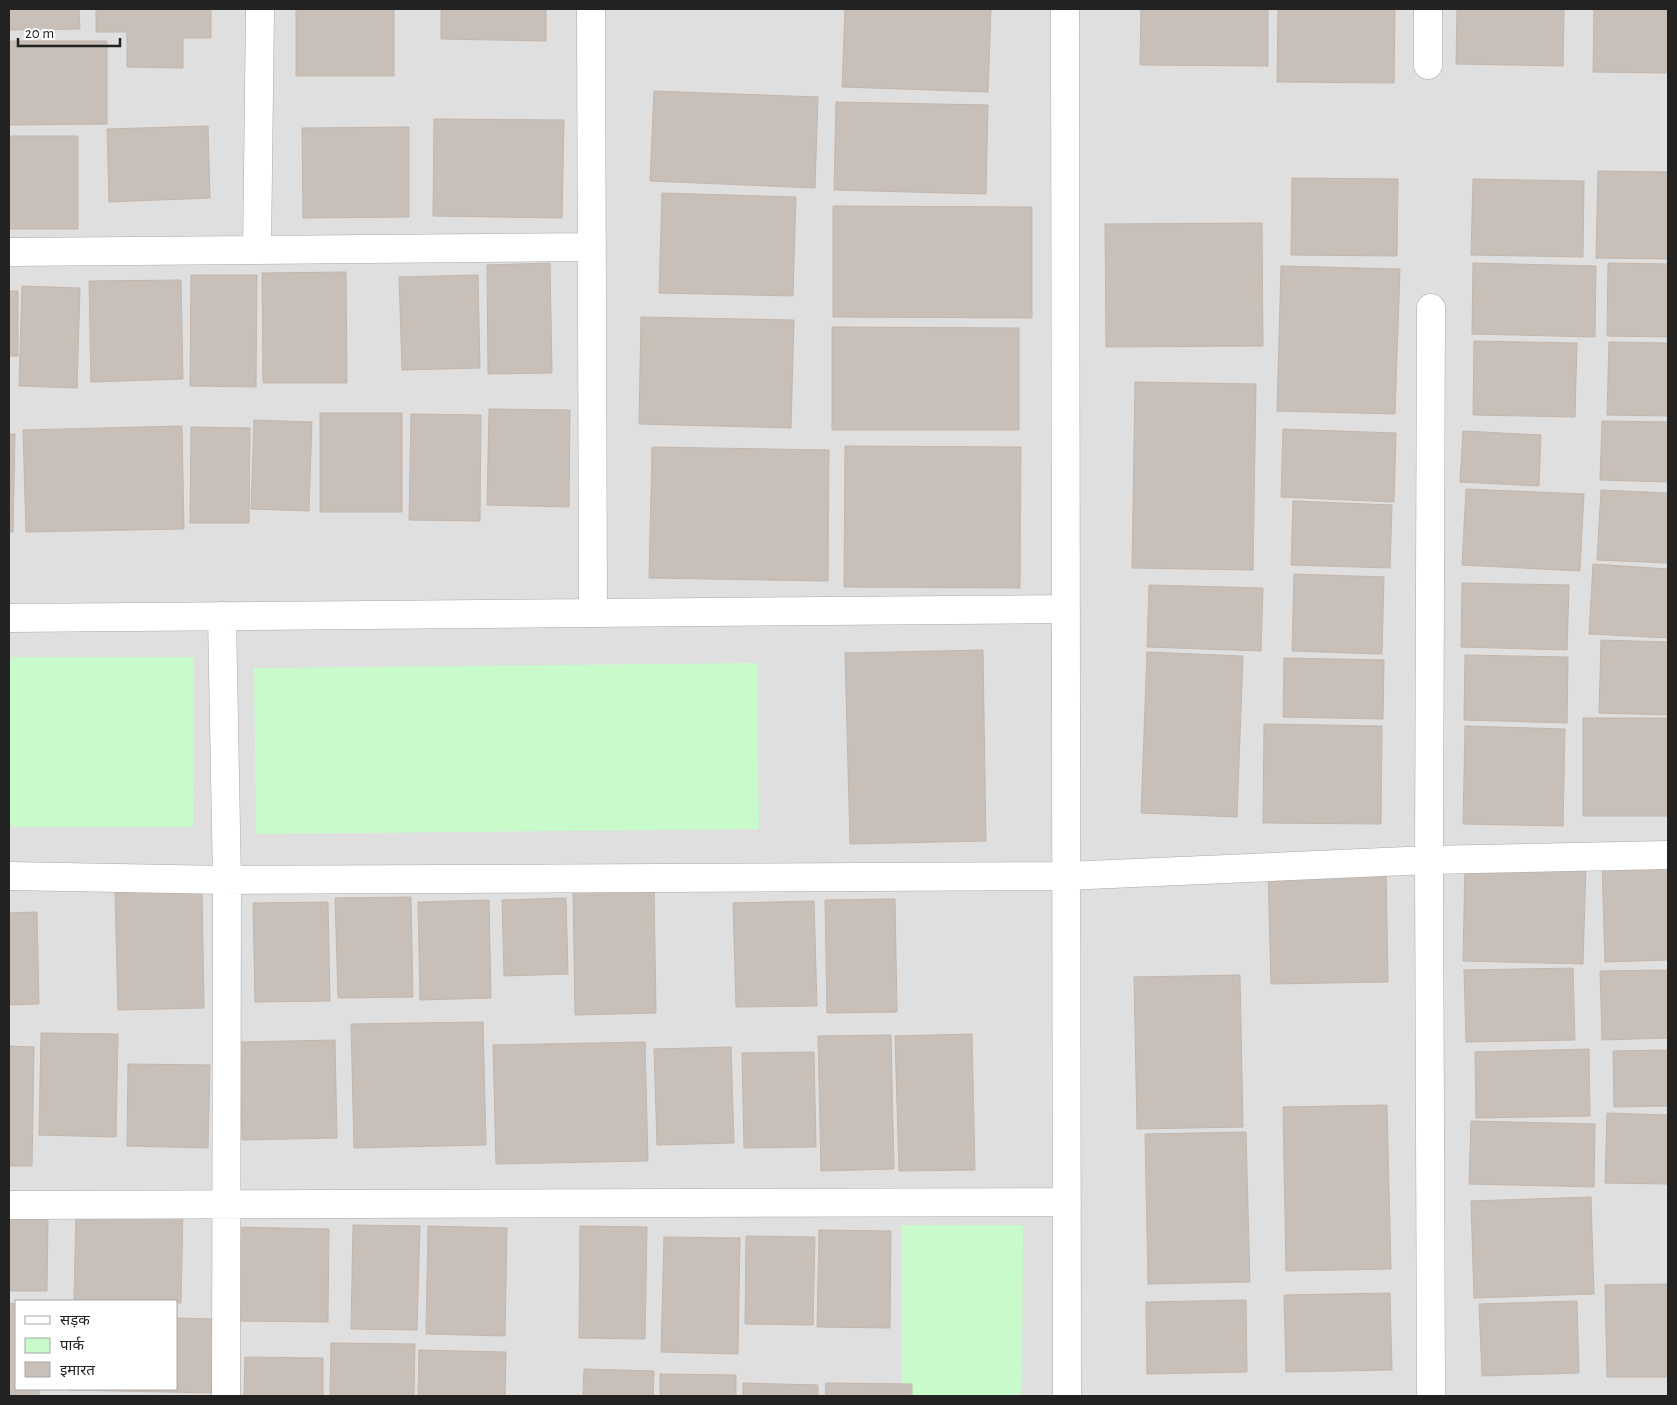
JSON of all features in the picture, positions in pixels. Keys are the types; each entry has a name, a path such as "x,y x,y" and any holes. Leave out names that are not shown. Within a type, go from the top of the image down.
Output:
{"street":[{"path":"257,250 260,9"},
{"path":"591,9 594,612"},
{"path":"1064,9 1067,1396"},
{"path":"1428,9 1428,65"},
{"path":"9,252 592,247"},
{"path":"1431,308 1429,860 1432,1396"},
{"path":"9,618 1066,609"},
{"path":"222,616 227,880 226,1396"},
{"path":"9,876 227,880 1066,876 1429,860 1668,855"},
{"path":"9,1205 1067,1202"}],"shaded area":[{"path":"9,9 1668,9 1668,1396 9,1396"}],"green space":[{"path":"9,657 194,657 193,827 9,827"},
{"path":"757,663 759,829 256,834 254,668"},
{"path":"901,1225 1023,1225 1022,1396 901,1396"}],"building":[{"path":"9,9 79,9 80,29 9,30"},
{"path":"96,9 211,9 211,38 183,38 183,68 127,67 127,32 96,32"},
{"path":"296,9 394,9 394,76 296,76"},
{"path":"441,9 546,9 546,41 441,39"},
{"path":"845,9 991,9 988,92 842,87"},
{"path":"1141,9 1268,9 1268,66 1140,65"},
{"path":"1278,9 1395,9 1394,83 1277,82"},
{"path":"1457,9 1564,9 1563,66 1456,64"},
{"path":"1594,9 1668,9 1668,73 1593,72"},
{"path":"9,41 107,41 107,124 9,125"},
{"path":"654,91 818,97 815,188 650,181"},
{"path":"836,102 988,105 986,194 834,190"},
{"path":"434,119 564,120 562,218 433,216"},
{"path":"208,126 210,198 109,202 107,129"},
{"path":"409,127 409,217 303,218 302,128"},
{"path":"9,136 78,136 78,229 9,229"},
{"path":"1598,171 1668,172 1668,259 1596,258"},
{"path":"1292,178 1398,179 1397,256 1291,255"},
{"path":"1473,179 1584,181 1583,257 1471,255"},
{"path":"662,193 796,197 793,296 659,293"},
{"path":"833,206 1032,207 1032,318 833,317"},
{"path":"1262,223 1263,346 1106,347 1105,224"},
{"path":"550,263 552,373 488,374 487,265"},
{"path":"1473,263 1596,266 1595,337 1472,334"},
{"path":"1608,263 1668,264 1668,337 1607,336"},
{"path":"1281,266 1400,269 1395,414 1277,411"},
{"path":"346,272 347,383 263,383 262,273"},
{"path":"191,275 257,275 256,387 190,386"},
{"path":"478,275 480,368 402,370 399,277"},
{"path":"181,280 183,379 91,382 89,281"},
{"path":"22,286 80,288 77,388 19,386"},
{"path":"9,291 18,291 18,356 9,356"},
{"path":"641,317 794,320 791,428 639,424"},
{"path":"832,327 1019,328 1019,430 832,430"},
{"path":"1474,341 1577,343 1575,417 1473,415"},
{"path":"1609,342 1668,343 1668,416 1607,415"},
{"path":"1135,382 1256,384 1253,570 1132,568"},
{"path":"489,409 570,410 569,507 487,505"},
{"path":"320,413 402,413 402,512 320,512"},
{"path":"411,414 481,415 480,521 409,520"},
{"path":"254,420 312,422 309,511 251,509"},
{"path":"1602,421 1668,422 1668,482 1600,480"},
{"path":"182,426 184,529 26,532 23,430"},
{"path":"191,427 250,428 249,523 190,523"},
{"path":"1283,429 1396,433 1394,502 1281,497"},
{"path":"1463,431 1541,435 1539,486 1460,482"},
{"path":"9,434 15,434 13,532 9,532"},
{"path":"845,446 1021,447 1020,588 844,587"},
{"path":"652,447 829,450 828,581 649,578"},
{"path":"1466,489 1584,494 1580,571 1462,565"},
{"path":"1601,490 1668,493 1668,563 1597,560"},
{"path":"1293,501 1392,505 1390,568 1291,565"},
{"path":"1593,564 1668,569 1668,638 1589,634"},
{"path":"1294,574 1384,577 1382,654 1292,651"},
{"path":"1462,583 1569,585 1567,650 1461,647"},
{"path":"1149,585 1263,588 1261,651 1147,647"},
{"path":"1601,640 1668,642 1668,715 1599,713"},
{"path":"983,650 986,841 850,844 845,653"},
{"path":"1147,652 1243,656 1237,817 1141,813"},
{"path":"1465,655 1568,657 1567,723 1464,720"},
{"path":"1284,658 1384,660 1383,719 1283,717"},
{"path":"1583,718 1668,718 1668,816 1583,816"},
{"path":"1264,724 1382,726 1381,824 1263,823"},
{"path":"1465,726 1565,729 1563,826 1463,824"},
{"path":"1668,861 1668,960 1605,962 1602,863"},
{"path":"1465,862 1586,865 1583,964 1463,961"},
{"path":"1386,868 1388,982 1271,984 1268,870"},
{"path":"654,888 656,1013 575,1015 573,890"},
{"path":"202,891 204,1008 118,1010 115,893"},
{"path":"411,897 413,997 338,998 335,898"},
{"path":"566,898 568,974 504,976 502,900"},
{"path":"895,899 897,1012 827,1013 825,900"},
{"path":"489,900 491,998 420,1000 418,902"},
{"path":"814,901 817,1006 736,1007 733,903"},
{"path":"328,902 330,1001 255,1002 253,903"},
{"path":"37,912 39,1004 9,1005 9,913"},
{"path":"1573,968 1575,1040 1466,1042 1464,970"},
{"path":"1668,970 1668,1038 1602,1040 1600,971"},
{"path":"1240,975 1243,1127 1137,1129 1134,977"},
{"path":"483,1022 486,1145 354,1148 351,1024"},
{"path":"41,1033 118,1034 116,1137 39,1135"},
{"path":"972,1034 975,1170 899,1171 895,1036"},
{"path":"891,1035 894,1169 821,1171 818,1036"},
{"path":"335,1040 337,1138 242,1140 240,1042"},
{"path":"645,1042 648,1161 496,1164 493,1045"},
{"path":"9,1046 34,1047 32,1166 9,1166"},
{"path":"731,1047 734,1143 657,1145 654,1049"},
{"path":"1589,1049 1590,1116 1476,1118 1475,1052"},
{"path":"1668,1050 1668,1106 1614,1107 1613,1051"},
{"path":"814,1052 816,1147 744,1148 742,1053"},
{"path":"128,1064 210,1065 208,1148 127,1146"},
{"path":"1387,1105 1391,1269 1286,1271 1283,1107"},
{"path":"1607,1113 1668,1115 1668,1184 1605,1183"},
{"path":"1471,1121 1595,1124 1594,1187 1469,1184"},
{"path":"1246,1132 1250,1282 1148,1284 1145,1134"},
{"path":"1591,1197 1594,1294 1474,1298 1471,1201"},
{"path":"76,1208 183,1210 181,1303 178,1303 178,1300 74,1300"},
{"path":"9,1215 48,1216 47,1291 9,1291"},
{"path":"353,1225 420,1226 417,1330 351,1329"},
{"path":"428,1226 507,1228 505,1336 426,1334"},
{"path":"580,1226 647,1227 645,1339 579,1338"},
{"path":"235,1227 329,1229 328,1322 234,1321"},
{"path":"819,1230 891,1231 890,1328 817,1327"},
{"path":"746,1236 815,1237 813,1325 745,1324"},
{"path":"664,1237 740,1238 738,1354 661,1352"},
{"path":"1668,1284 1668,1377 1607,1377 1605,1285"},
{"path":"1390,1293 1392,1370 1286,1372 1284,1295"},
{"path":"1246,1300 1247,1372 1147,1374 1146,1302"},
{"path":"1577,1301 1579,1373 1482,1376 1479,1304"},
{"path":"9,1303 15,1304 15,1390 39,1390 39,1396 9,1396"},
{"path":"178,1318 214,1319 213,1393 69,1390 178,1390"},
{"path":"331,1343 415,1344 414,1396 330,1396"},
{"path":"419,1350 506,1352 505,1396 418,1396"},
{"path":"245,1357 323,1358 323,1396 244,1396"},
{"path":"584,1369 654,1371 653,1396 583,1396"},
{"path":"660,1374 736,1375 736,1396 660,1396"},
{"path":"743,1383 818,1385 818,1396 743,1396"},
{"path":"826,1383 912,1384 912,1396 825,1396"}]}
